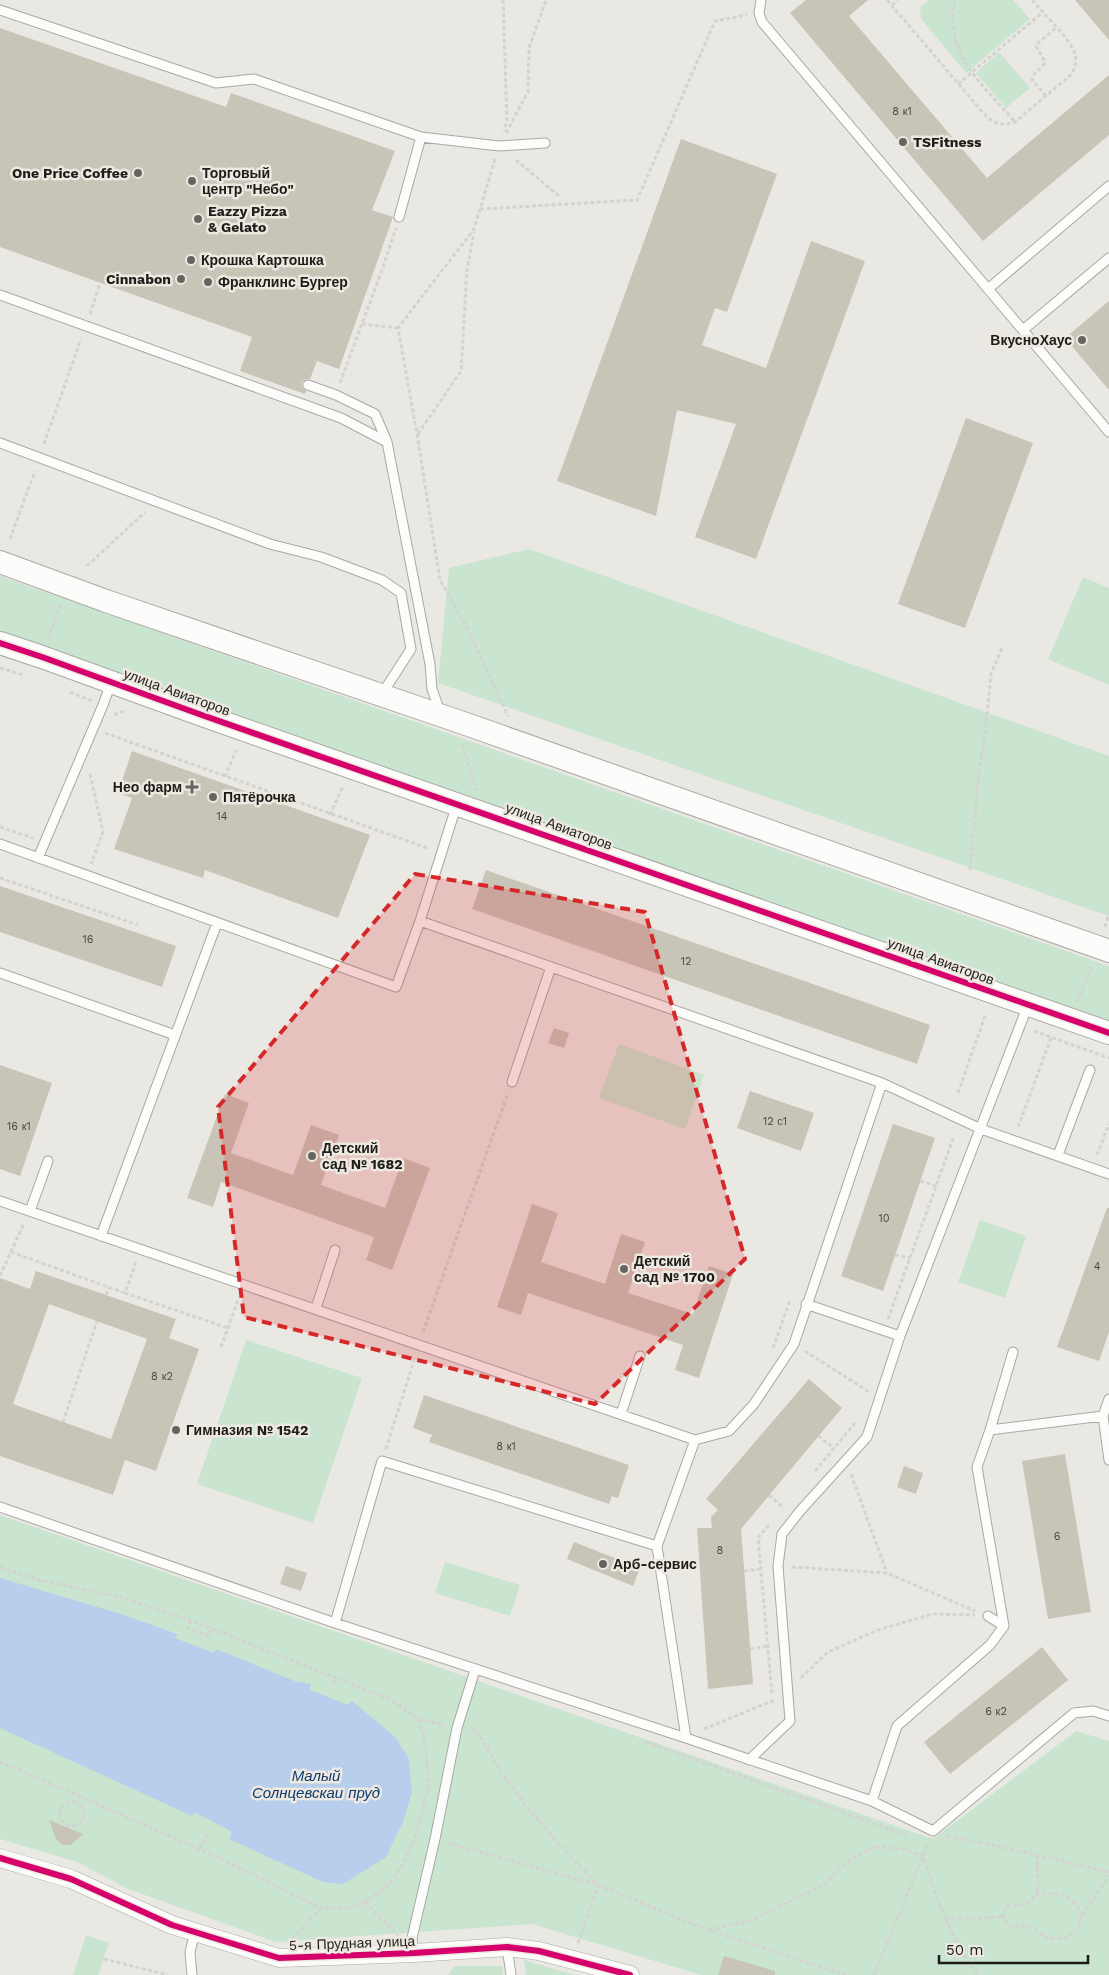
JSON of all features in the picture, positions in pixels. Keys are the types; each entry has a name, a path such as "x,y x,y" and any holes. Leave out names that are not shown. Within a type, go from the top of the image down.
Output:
{"street":[{"path":"0,562 106,601 466,724 1109,951"},
{"name":"улица Авиаторов","path":"0,643 1109,1033"},
{"name":"5-я Прудная улица","path":"0,1858 71,1879 172,1924 279,1958 409,1947 507,1948 539,1951 630,1975"}],"lane":[{"path":"761,0 758,13 762,22 1109,432"},
{"path":"0,10 216,83 254,79 421,137 499,146 545,143"},
{"path":"399,217 421,137"},
{"path":"988,288 1109,186"},
{"path":"1023,330 1109,258"},
{"path":"0,295 341,418 388,442"},
{"path":"308,385 336,395 375,414 388,442 430,664 432,689 442,717"},
{"path":"0,443 270,544 321,558 382,580 401,593 411,648 382,695"},
{"path":"38,858 103,705 111,681"},
{"path":"0,844 396,988 458,804"},
{"path":"420,921 882,1083 981,1130 1109,1174"},
{"path":"101,1236 218,923"},
{"path":"512,1082 552,967"},
{"path":"0,973 175,1035"},
{"path":"749,1760 790,1721 778,1566 782,1534 800,1511 867,1437 900,1336 1028,1005"},
{"path":"1058,1155 1090,1070"},
{"path":"0,1201 316,1308 695,1440 729,1430 754,1404 794,1344 882,1083"},
{"path":"30,1211 48,1161"},
{"path":"316,1308 335,1250"},
{"path":"806,1304 900,1336"},
{"path":"872,1801 897,1726 990,1645 1004,1626 977,1467 1013,1352"},
{"path":"621,1414 640,1356"},
{"path":"1109,1398 1103,1416 1109,1460"},
{"path":"990,1430 1103,1416"},
{"path":"686,1738 657,1546 695,1440"},
{"path":"335,1623 382,1461 657,1546"},
{"path":"0,1507 335,1623 872,1801 933,1831 1074,1714 1093,1710 1109,1716"},
{"path":"988,1616 1004,1626"},
{"path":"409,1947 435,1839 457,1728 475,1670"},
{"path":"192,1975 190,1952 195,1932"},
{"path":"507,1948 511,1975"}],"path":[{"path":"418,434 461,371 467,270 474,229 507,120 503,0"},
{"path":"499,146 528,92 529,48 546,0"},
{"path":"887,0 986,116 994,123 1007,125 1015,122 1072,74 1076,61 1075,53 1070,44 1032,0"},
{"path":"892,5 898,0"},
{"path":"955,0 953,14 954,38 962,59 1015,122"},
{"path":"958,84 1043,12"},
{"path":"480,209 637,200 715,21 758,13"},
{"path":"1046,96 1032,80 1033,75 1044,66 1045,62 1036,46 1056,28"},
{"path":"499,146 560,196"},
{"path":"336,395 390,250 399,217"},
{"path":"474,229 398,328 418,434 440,580 465,624 509,716"},
{"path":"10,539 100,283"},
{"path":"362,324 398,328"},
{"path":"87,566 149,509"},
{"path":"46,644 61,600"},
{"path":"970,870 979,771 985,736 991,674 1002,648"},
{"path":"112,716 124,711"},
{"path":"101,732 427,848"},
{"path":"461,741 478,794"},
{"path":"225,777 236,750"},
{"path":"85,775 88,766 103,832 87,876"},
{"path":"330,815 343,785"},
{"path":"0,827 45,842"},
{"path":"0,878 138,925"},
{"path":"1105,927 1109,913"},
{"path":"1077,1001 1092,965"},
{"path":"958,1093 986,1013"},
{"path":"1018,1127 1051,1038"},
{"path":"1061,1041 1109,1058"},
{"path":"382,1461 418,1344 512,1082"},
{"path":"1093,1168 1109,1124"},
{"path":"883,1331 954,1136"},
{"path":"920,1181 936,1186"},
{"path":"0,1276 30,1211"},
{"path":"125,1293 140,1249"},
{"path":"11,1252 228,1328"},
{"path":"895,1255 910,1258"},
{"path":"222,1347 244,1284"},
{"path":"106,1295 109,1287"},
{"path":"771,1352 790,1300"},
{"path":"63,1422 97,1321"},
{"path":"794,1344 872,1394"},
{"path":"856,1422 860,1415"},
{"path":"818,1436 834,1448"},
{"path":"846,1460 887,1573"},
{"path":"769,1495 784,1508"},
{"path":"0,1566 39,1580 124,1598 190,1620 388,1699 419,1719 457,1728"},
{"path":"778,1566 887,1573 988,1616"},
{"path":"744,1571 761,1569"},
{"path":"788,1691 828,1652 878,1630 933,1614 988,1616"},
{"path":"190,1620 188,1628 208,1636 211,1628"},
{"path":"750,1648 767,1646"},
{"path":"333,1684 336,1678"},
{"path":"703,1730 772,1701 773,1709"},
{"path":"0,1762 200,1849 321,1908 343,1909 365,1902 390,1884 406,1859 415,1837 428,1788 426,1748 419,1719"},
{"path":"468,1735 470,1725 480,1736 496,1766 550,1836 598,1885"},
{"path":"638,1739 909,1836"},
{"path":"78,1802 81,1797"},
{"path":"71,1801 78,1802 84,1808 85,1816 81,1823 73,1826 66,1825 61,1820 59,1814 63,1805 71,1801"},
{"path":"200,1849 208,1834"},
{"path":"949,1837 1109,1872"},
{"path":"442,1841 598,1885 708,1930 846,1975"},
{"path":"874,1975 928,1843"},
{"path":"708,1930 749,1921 823,1886 845,1863 874,1847 904,1849 923,1856"},
{"path":"1037,1855 1038,1893"},
{"path":"923,1856 945,1919 969,1963 978,1975"},
{"path":"1003,1916 1010,1926 1028,1926 1049,1938 1064,1938 1077,1931 1082,1915 1109,1876"},
{"path":"574,1959 598,1885"},
{"path":"1003,1916 1007,1906 1026,1904 1038,1893 1060,1894 1075,1902 1082,1915"},
{"path":"365,1902 409,1947"},
{"path":"279,1958 280,1951 321,1908"},
{"path":"945,1919 1003,1916"},
{"path":"104,1959 168,1975"}],"highlighted area":[{"path":"415,874 645,912 745,1259 595,1404 244,1317 218,1107"}],"green space":[{"path":"929,0 1013,0 1030,19 966,73 922,20 920,15 921,6"},
{"path":"999,52 1030,88 1006,108 976,73"},
{"path":"529,549 1109,756 1109,916 438,683 449,568"},
{"path":"0,576 1109,966 1109,1022 0,632"},
{"path":"1083,577 1109,588 1109,685 1048,659"},
{"path":"619,1044 704,1075 685,1129 599,1098"},
{"path":"980,1220 1026,1236 1005,1298 958,1282"},
{"path":"246,1340 362,1378 313,1523 197,1484"},
{"path":"0,1515 933,1839 1076,1731 1109,1741 1109,1975 701,1975 532,1924 276,1942 128,1889 77,1862 0,1839"},
{"path":"445,1562 520,1585 510,1616 435,1593"},
{"path":"86,1935 109,1943 98,1975 73,1975"},
{"path":"524,1960 574,1975 526,1975"},
{"path":"454,1966 502,1966 503,1975 448,1975"}],"water":[{"name":"Малый Солнцевскаи пруд","path":"0,1578 121,1614 177,1634 175,1638 214,1653 216,1649 297,1682 311,1684 310,1690 348,1705 352,1701 395,1737 409,1759 412,1792 403,1822 386,1857 343,1884 323,1882 229,1839 232,1832 195,1812 192,1816 0,1728"}],"building":[{"path":"806,0 868,0 849,16 987,178 1109,75 1109,135 983,241 790,13"},
{"path":"1075,0 1109,0 1109,40"},
{"name":"Торговый центр \"Небо\"","path":"0,28 226,107 231,93 395,151 372,210 393,217 339,369 317,361 310,379 302,382 302,387 306,391 305,394 240,371 252,337 0,247"},
{"path":"681,139 777,174 727,312 715,308 702,345 766,368 811,241 865,261 756,559 695,537 736,424 677,410 656,516 557,481"},
{"path":"1109,301 1109,390 1065,338"},
{"path":"966,418 1033,443 965,628 898,604"},
{"path":"132,751 370,835 338,918 205,870 203,878 114,849 132,798 118,793"},
{"path":"486,870 930,1025 917,1064 472,909"},
{"path":"0,886 176,946 162,987 0,932"},
{"path":"554,1028 569,1033 564,1048 548,1043"},
{"path":"0,1065 52,1083 20,1176 0,1169"},
{"path":"750,1091 814,1113 801,1151 737,1128"},
{"path":"225,1094 249,1103 231,1153 293,1175 311,1125 339,1135 321,1185 385,1208 403,1158 430,1168 392,1270 366,1260 374,1237 221,1182 213,1207 187,1198"},
{"path":"893,1124 935,1138 883,1291 841,1276"},
{"path":"532,1204 558,1213 541,1262 605,1284 621,1234 645,1242 628,1293 693,1314 709,1266 733,1274 699,1378 675,1370 683,1345 528,1293 521,1315 497,1307"},
{"path":"1107,1208 1109,1208 1109,1332 1099,1361 1057,1347"},
{"path":"36,1271 176,1319 169,1338 199,1349 156,1471 125,1460 113,1495 0,1456 0,1278 30,1289","holes":["49,1304 147,1339 111,1439 13,1404"]},
{"path":"809,1379 842,1408 741,1529 753,1684 708,1689 697,1528 712,1528 711,1517 718,1510 706,1499"},
{"path":"424,1395 629,1465 618,1498 612,1496 609,1504 429,1442 432,1435 413,1428"},
{"path":"1065,1454 1091,1612 1048,1619 1022,1461"},
{"path":"904,1466 923,1473 916,1494 897,1487"},
{"name":"Арб-сервис","path":"574,1542 640,1568 633,1586 567,1559"},
{"path":"286,1566 307,1573 301,1591 280,1584"},
{"path":"1042,1647 1068,1680 950,1774 924,1742"},
{"path":"49,1820 83,1834 71,1845 62,1845 56,1839"},
{"path":"724,1956 775,1971 775,1975 718,1975"}],"cycle path":[{"path":"0,643 1109,1033"},
{"path":"0,1858 71,1879 172,1925 279,1958 414,1953 507,1947 539,1951 630,1975"}],"place":[{"name":"TSFitness","path":"903,142"},
{"name":"One Price Coffee","path":"138,173"},
{"name":"Торговый центр \"Небо\"","path":"192,181"},
{"name":"Eazzy Pizza & Gelato","path":"198,219"},
{"name":"Крошка Картошка","path":"191,260"},
{"name":"Cinnabon","path":"181,279"},
{"name":"Франклинс Бургер","path":"208,282"},
{"name":"ВкусноХаус","path":"1082,340"},
{"name":"Нео фарм","path":"192,787"},
{"name":"Пятёрочка","path":"213,797"},
{"name":"Детский сад № 1682","path":"312,1156"},
{"name":"Детский сад № 1700","path":"624,1269"},
{"name":"Гимназия № 1542","path":"176,1430"},
{"name":"Арб-сервис","path":"603,1564"}]}
